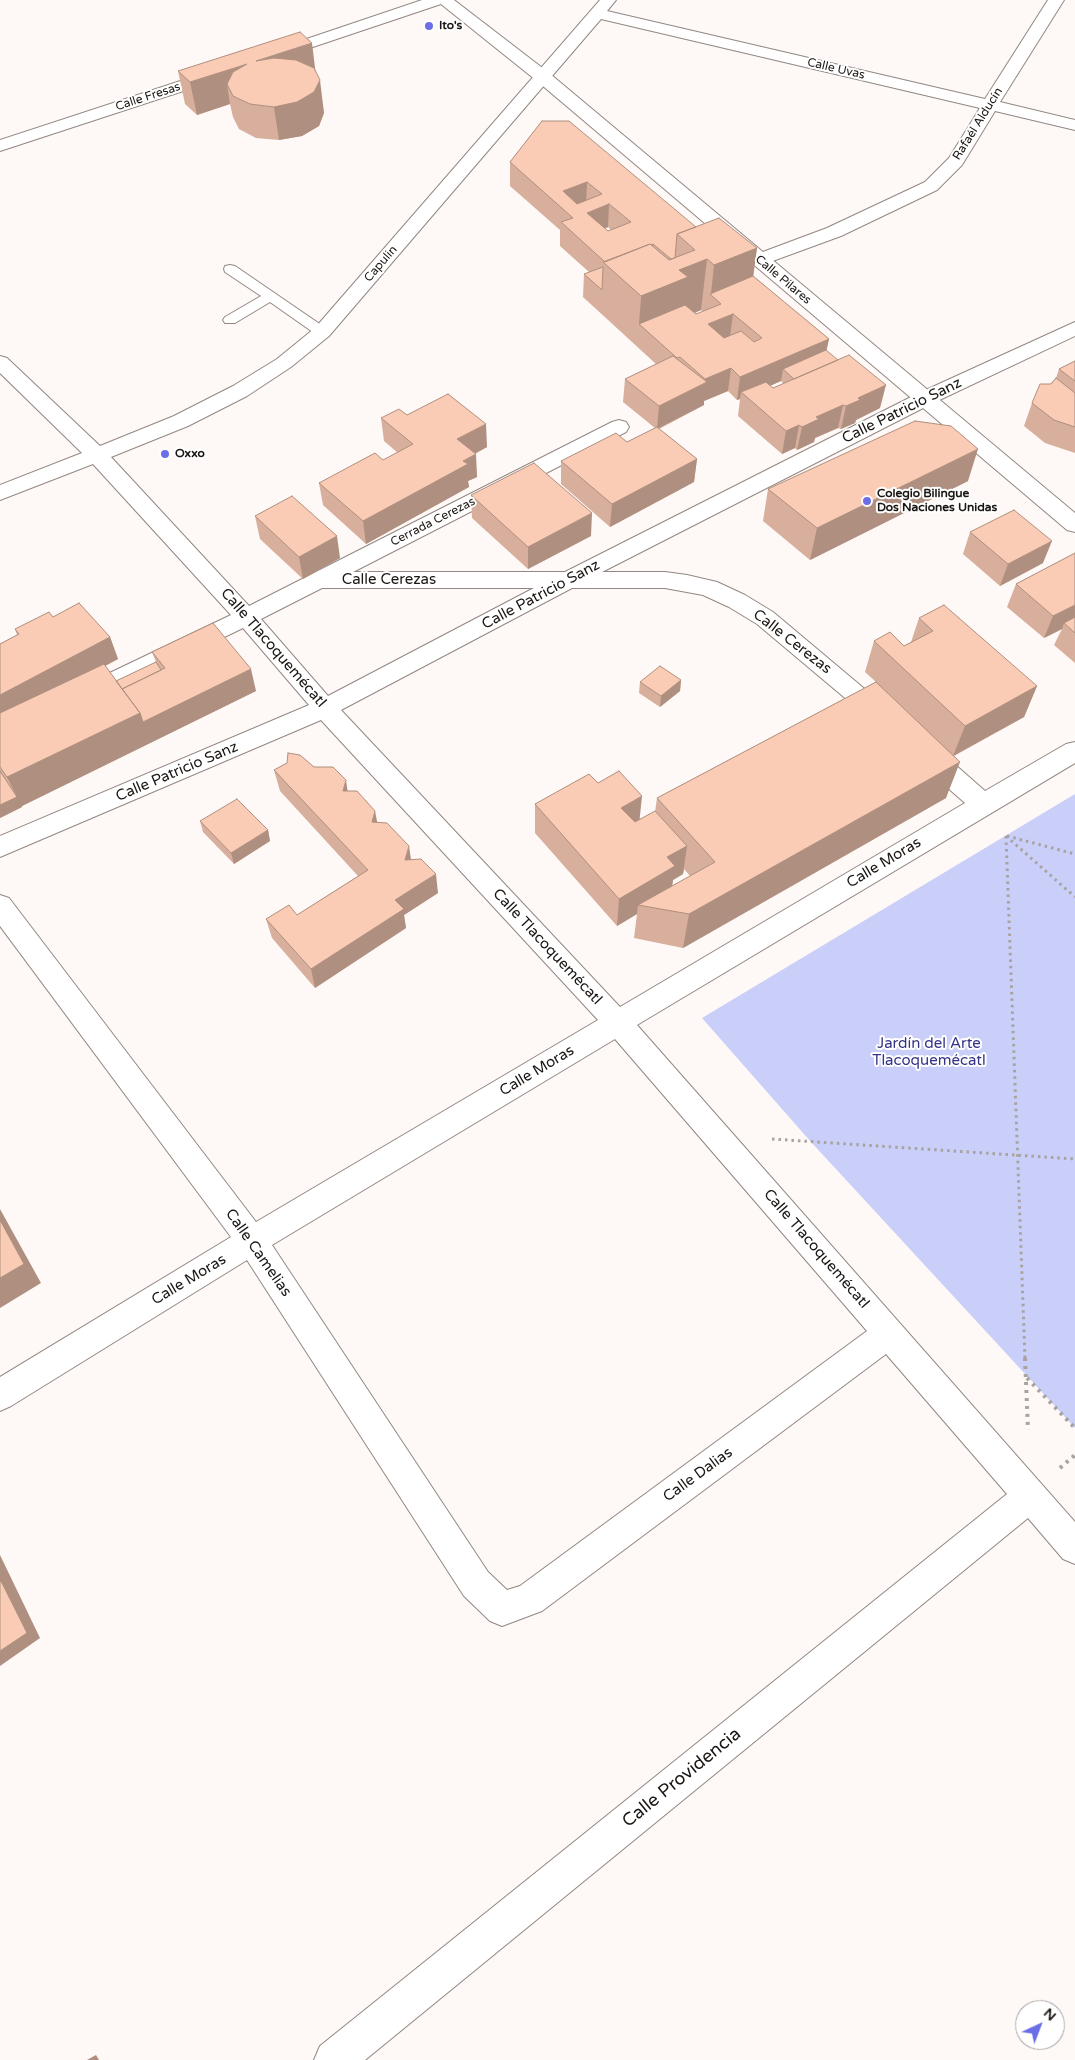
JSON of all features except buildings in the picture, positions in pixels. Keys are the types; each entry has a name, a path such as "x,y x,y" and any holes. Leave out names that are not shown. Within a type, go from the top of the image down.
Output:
{"street":[{"path":"261,59 438,0"},
{"name":"Calle Pilares","path":"444,0 543,77 1075,525"},
{"name":"Rafaél Alducín","path":"759,260 834,232 931,186 956,161 1056,0"},
{"name":"Capulin","path":"0,493 181,421 240,391 284,364 322,332 603,7"},
{"name":"Calle Uvas","path":"603,7 1075,125"},
{"name":"Calle Fresas","path":"0,146 233,68"},
{"name":"Calle Patricio Sanz","path":"0,847 325,708 568,580 924,399 1075,328"},
{"name":"Calle Tlacoquemécatl","path":"0,362 96,454 246,617 325,708 618,1023 1075,1547"},
{"name":"Cerrada Cerezas","path":"62,705 246,617 619,427"},
{"name":"Calle Cerezas","path":"318,580 680,582 709,588 737,601 766,618 794,640 983,804"},
{"name":"Calle Moras","path":"0,1395 252,1241 983,804 1075,751"},
{"name":"Calle Camelias","path":"0,906 252,1241 476,1584 502,1609"},
{"name":"Calle Dalias","path":"502,1609 530,1599 890,1333"},
{"name":"Calle Providencia","path":"334,2060 1030,1496"}],"lane":[{"path":"230,269 322,332"},
{"path":"230,320 270,297"}],"path":[{"path":"1006,836 1075,854"},
{"path":"1006,836 1075,897"},
{"path":"1006,836 1030,1496"},
{"path":"716,1136 1075,1159"},
{"path":"1027,1378 1075,1428"}],"green space":[{"name":"Jardín del Arte Tlacoquemécatl","path":"1075,794 1075,1428 811,1142 702,1018"}],"place":[{"name":"Ito's","path":"429,26"},
{"name":"Oxxo","path":"165,454"},
{"name":"Colegio Bilingue Dos Naciones Unidas","path":"867,501"}]}
